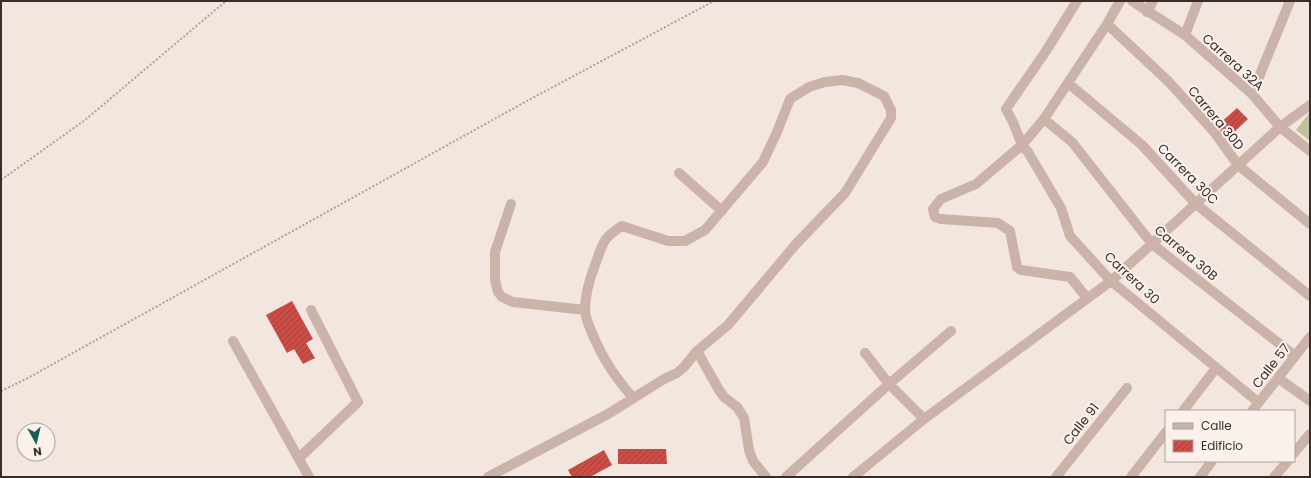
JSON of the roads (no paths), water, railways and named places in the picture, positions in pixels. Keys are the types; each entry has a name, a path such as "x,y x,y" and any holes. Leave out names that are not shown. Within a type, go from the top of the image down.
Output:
{"street":[{"name":"Carrera 30","path":"1077,1 1046,51 1006,109 1014,122 1022,145 1028,152 1061,208 1070,236 1111,281 1258,402"},
{"path":"1087,298 1070,277 1021,270 1018,267 1010,231 998,222 941,219 935,217 933,209 941,199 976,184 1022,145 1044,119 1107,24 1120,1"},
{"name":"Carrera 32A","path":"1132,1 1185,35 1252,94 1280,127 1310,151"},
{"path":"1148,12 1153,1"},
{"path":"1185,35 1198,1"},
{"path":"1252,94 1290,1"},
{"name":"Carrera 30D","path":"1107,24 1168,81 1215,133 1238,165 1310,224"},
{"path":"488,477 608,414 664,379 677,373 697,351 728,325 796,244 844,193 891,118 891,110 884,96 858,83 842,80 825,82 809,87 790,99 763,162 705,230 685,242 668,241 622,226 610,233 604,241 593,270 589,283 585,310 591,331 608,366 616,379 633,398"},
{"name":"Carrera 30C","path":"1068,83 1142,145 1196,204 1310,296"},
{"path":"853,477 924,419 1111,281 1280,127 1310,105"},
{"name":"Carrera 30B","path":"1044,119 1072,142 1152,244 1295,356"},
{"path":"679,173 722,211"},
{"path":"511,204 495,252 495,280 498,292 502,297 513,302 585,310"},
{"path":"299,458 358,402 311,310"},
{"path":"786,477 889,384 951,331"},
{"name":"Calle 57","path":"1253,410 1310,337"},
{"path":"233,340 309,477"},
{"path":"697,351 724,397 741,412 744,418 749,450 753,461 766,477"},
{"path":"865,353 889,384 924,419"},
{"path":"1184,410 1216,368"},
{"path":"1278,378 1310,401"},
{"name":"Calle 91","path":"1056,477 1127,388"},
{"path":"1131,477 1165,433"},
{"path":"1295,452 1309,436"},
{"path":"1200,477 1211,462"},
{"path":"1274,477 1287,462"}]}
